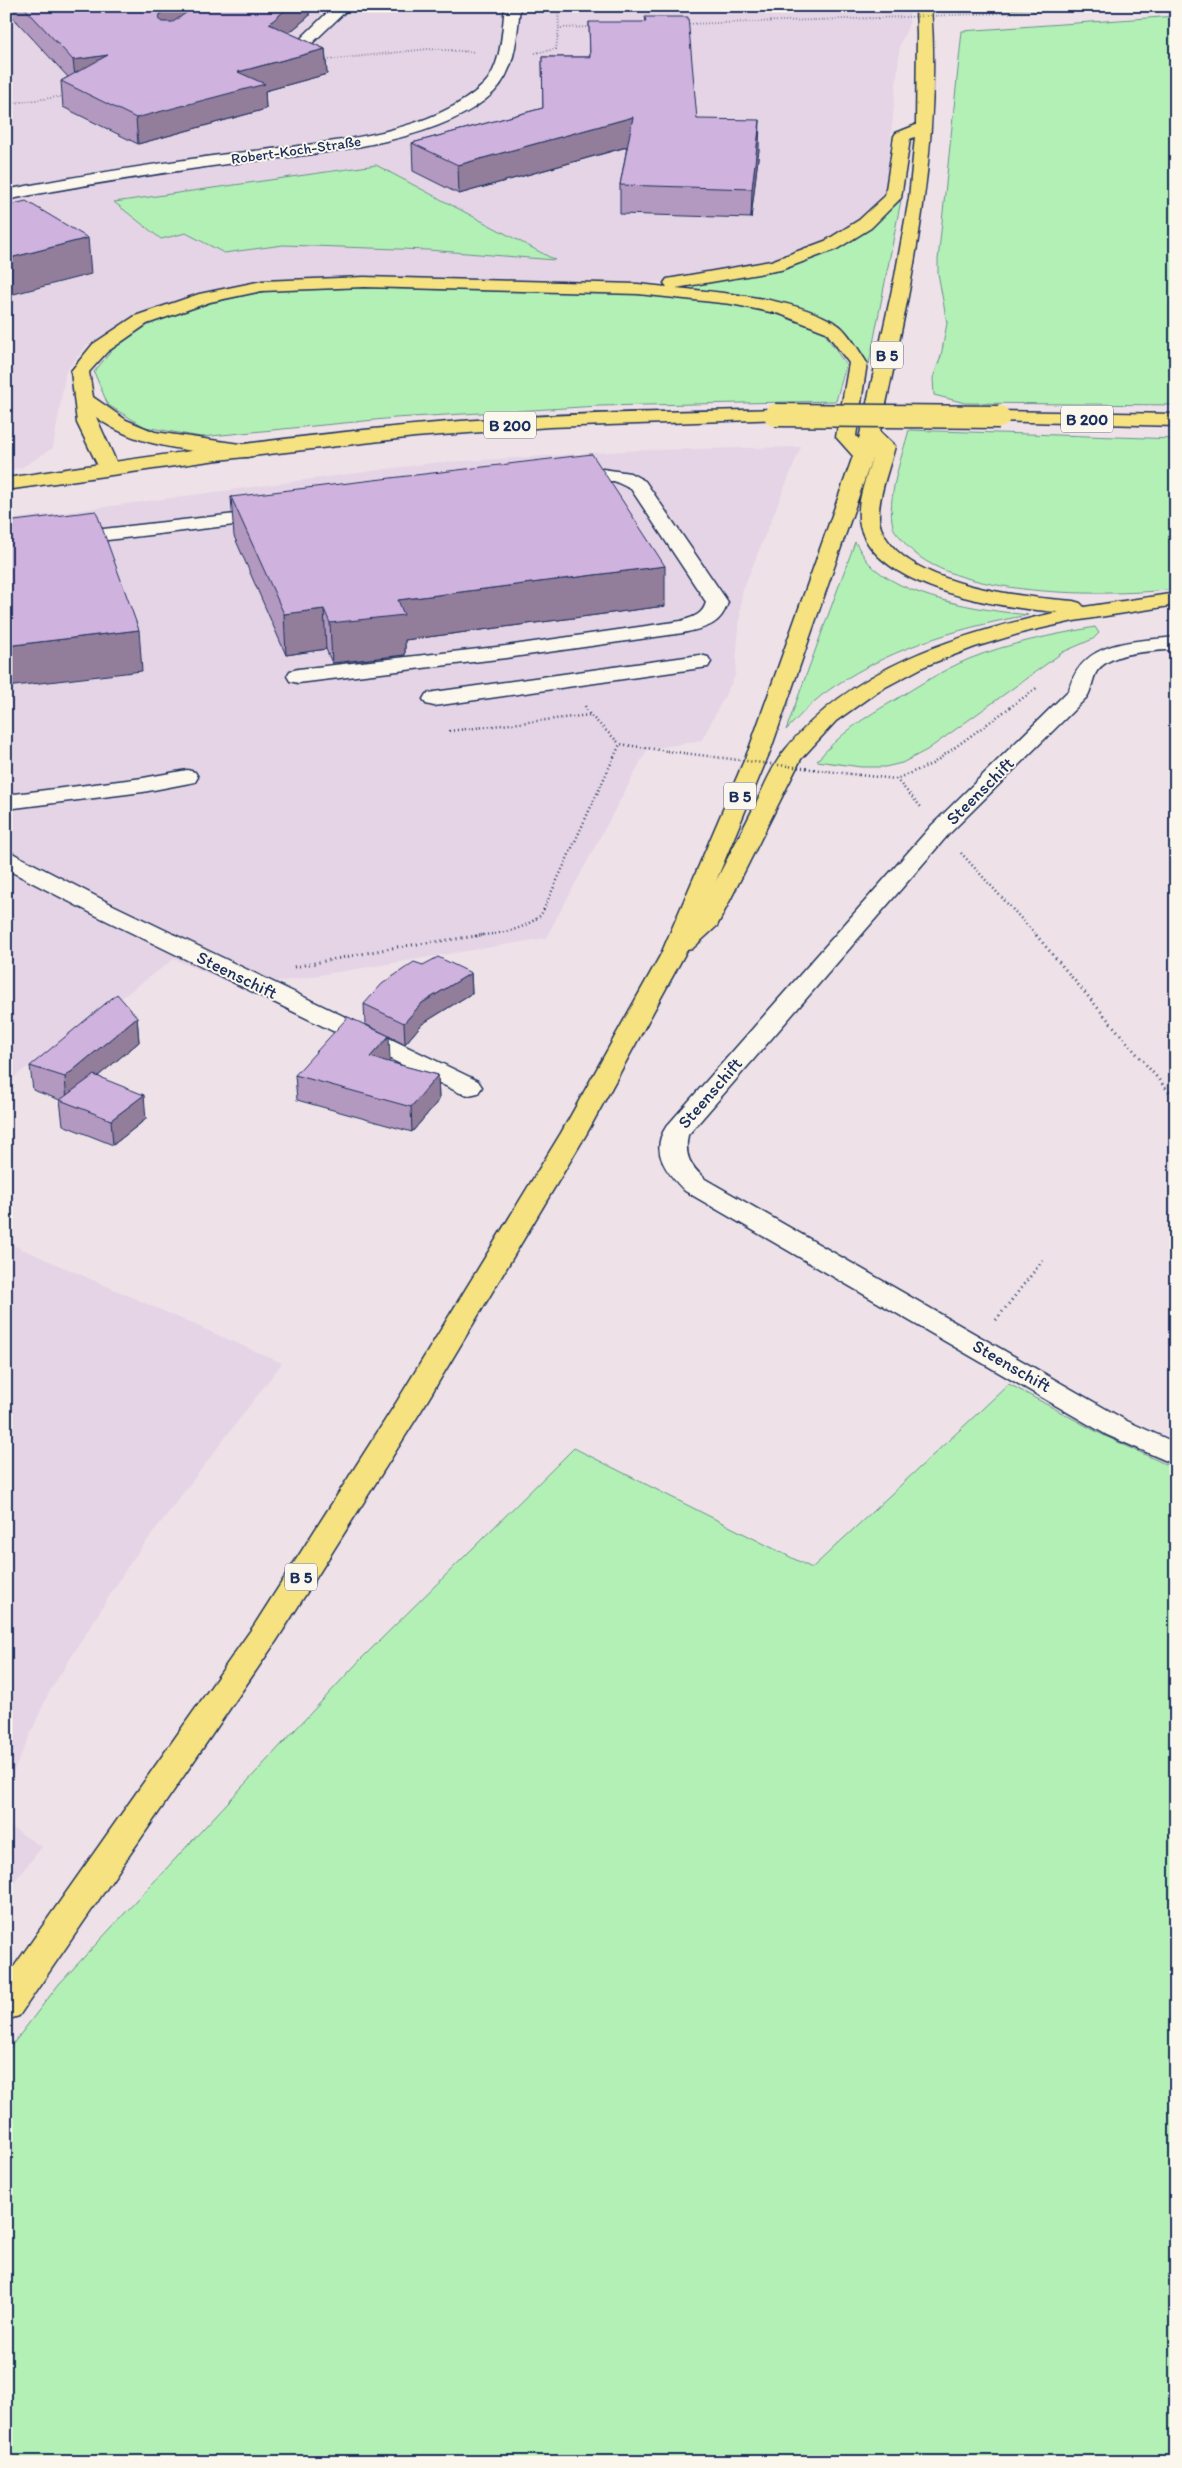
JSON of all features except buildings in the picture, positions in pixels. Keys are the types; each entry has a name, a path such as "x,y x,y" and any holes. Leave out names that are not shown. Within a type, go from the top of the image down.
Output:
{"main road":[{"name":"B 5","path":"6,2006 266,1632 406,1411 574,1133 673,954 760,749 864,456 870,434 904,276 917,198 924,127 925,34 923,6"},
{"path":"638,289 774,266 831,245 865,224 893,198 902,136 924,127"},
{"path":"6,484 109,468 87,423 80,371 100,348 141,320 205,298 262,286 364,282 638,289 731,299 785,309 832,328 858,363 846,437 864,456"},
{"path":"84,399 119,425 143,434 185,444 247,451"},
{"name":"B 200","path":"109,468 416,431 566,421 775,415 1176,420"},
{"path":"870,434 885,446 869,514 871,528 881,546 893,558 923,576 961,590 995,599 1057,606 1107,608"},
{"path":"673,954 705,926 792,754 832,714 868,687 920,660 970,641 1019,627 1107,608 1176,599"}],"street":[{"path":"301,46 340,9 338,6"},
{"name":"Robert-Koch-Straße","path":"6,195 100,178 349,143 412,128 459,109 494,83 506,54 513,6"},
{"path":"298,676 506,652 683,627 701,622 714,613 717,602 638,485 630,478 611,475 547,478"},
{"path":"6,546 289,513"},
{"path":"1092,664 1112,652 1176,644"},
{"path":"506,652 526,685"},
{"path":"434,699 700,662"},
{"name":"Steenschift","path":"1092,664 1085,672 1079,692 940,830 675,1133 670,1151 677,1169 695,1186 1117,1428 1176,1455"},
{"path":"6,802 143,785 187,777"},
{"name":"Steenschift","path":"6,859 240,977 469,1087"}],"path":[{"path":"321,61 428,49 506,54 548,52 556,50 559,28 558,7 553,6"},
{"path":"678,24 1175,6"},
{"path":"559,28 598,27"},
{"path":"6,104 70,95"},
{"path":"449,731 590,715 620,744 896,779 932,764 1052,677 1066,669 1092,664"},
{"path":"240,977 397,947 508,932 527,926 541,914 620,744"},
{"path":"940,830 1058,960 1176,1100"},
{"path":"976,1346 1043,1260"}],"shaded area":[{"path":"6,6 909,6 909,24 900,45 885,198 857,223 824,243 770,263 646,284 362,277 257,283 197,292 130,318 87,345 66,371 53,448 21,468 6,470"},
{"path":"801,447 742,592 735,676 702,740 647,750 546,938 241,988 174,959 6,1083 6,520 432,463 640,450"},
{"path":"6,1242 282,1363 130,1563 48,1694 6,1789"},
{"path":"6,1824 42,1847 6,1892"}],"green space":[{"path":"942,6 1112,6 943,12"},
{"path":"1176,16 1176,405 965,403 934,395 933,378 941,356 947,323 938,273 938,260 962,31"},
{"path":"376,165 555,260 428,250 283,245 224,253 186,233 161,239 114,202"},
{"path":"901,200 869,364 837,326 659,288 779,268 872,226"},
{"path":"362,288 630,294 725,302 779,312 823,331 846,365 836,401 599,406 395,418 201,437 145,427 108,405 94,372 113,349 151,323 211,303 267,291"},
{"path":"909,430 1176,439 1176,589 1112,593 1031,590 992,584 955,575 925,561 896,532 891,515 893,491"},
{"path":"855,542 868,562 882,574 900,585 966,606 1028,615 947,634 894,654 845,679 822,695 786,730"},
{"path":"1095,627 1099,633 1093,639 1063,652 927,750 902,763 885,767 861,767 817,761 843,734 863,719 959,663 1015,644"},
{"path":"1009,1384 1103,1435 1176,1469 1176,2462 6,2462 6,2053 59,1984 361,1659 574,1448 812,1568"}]}
